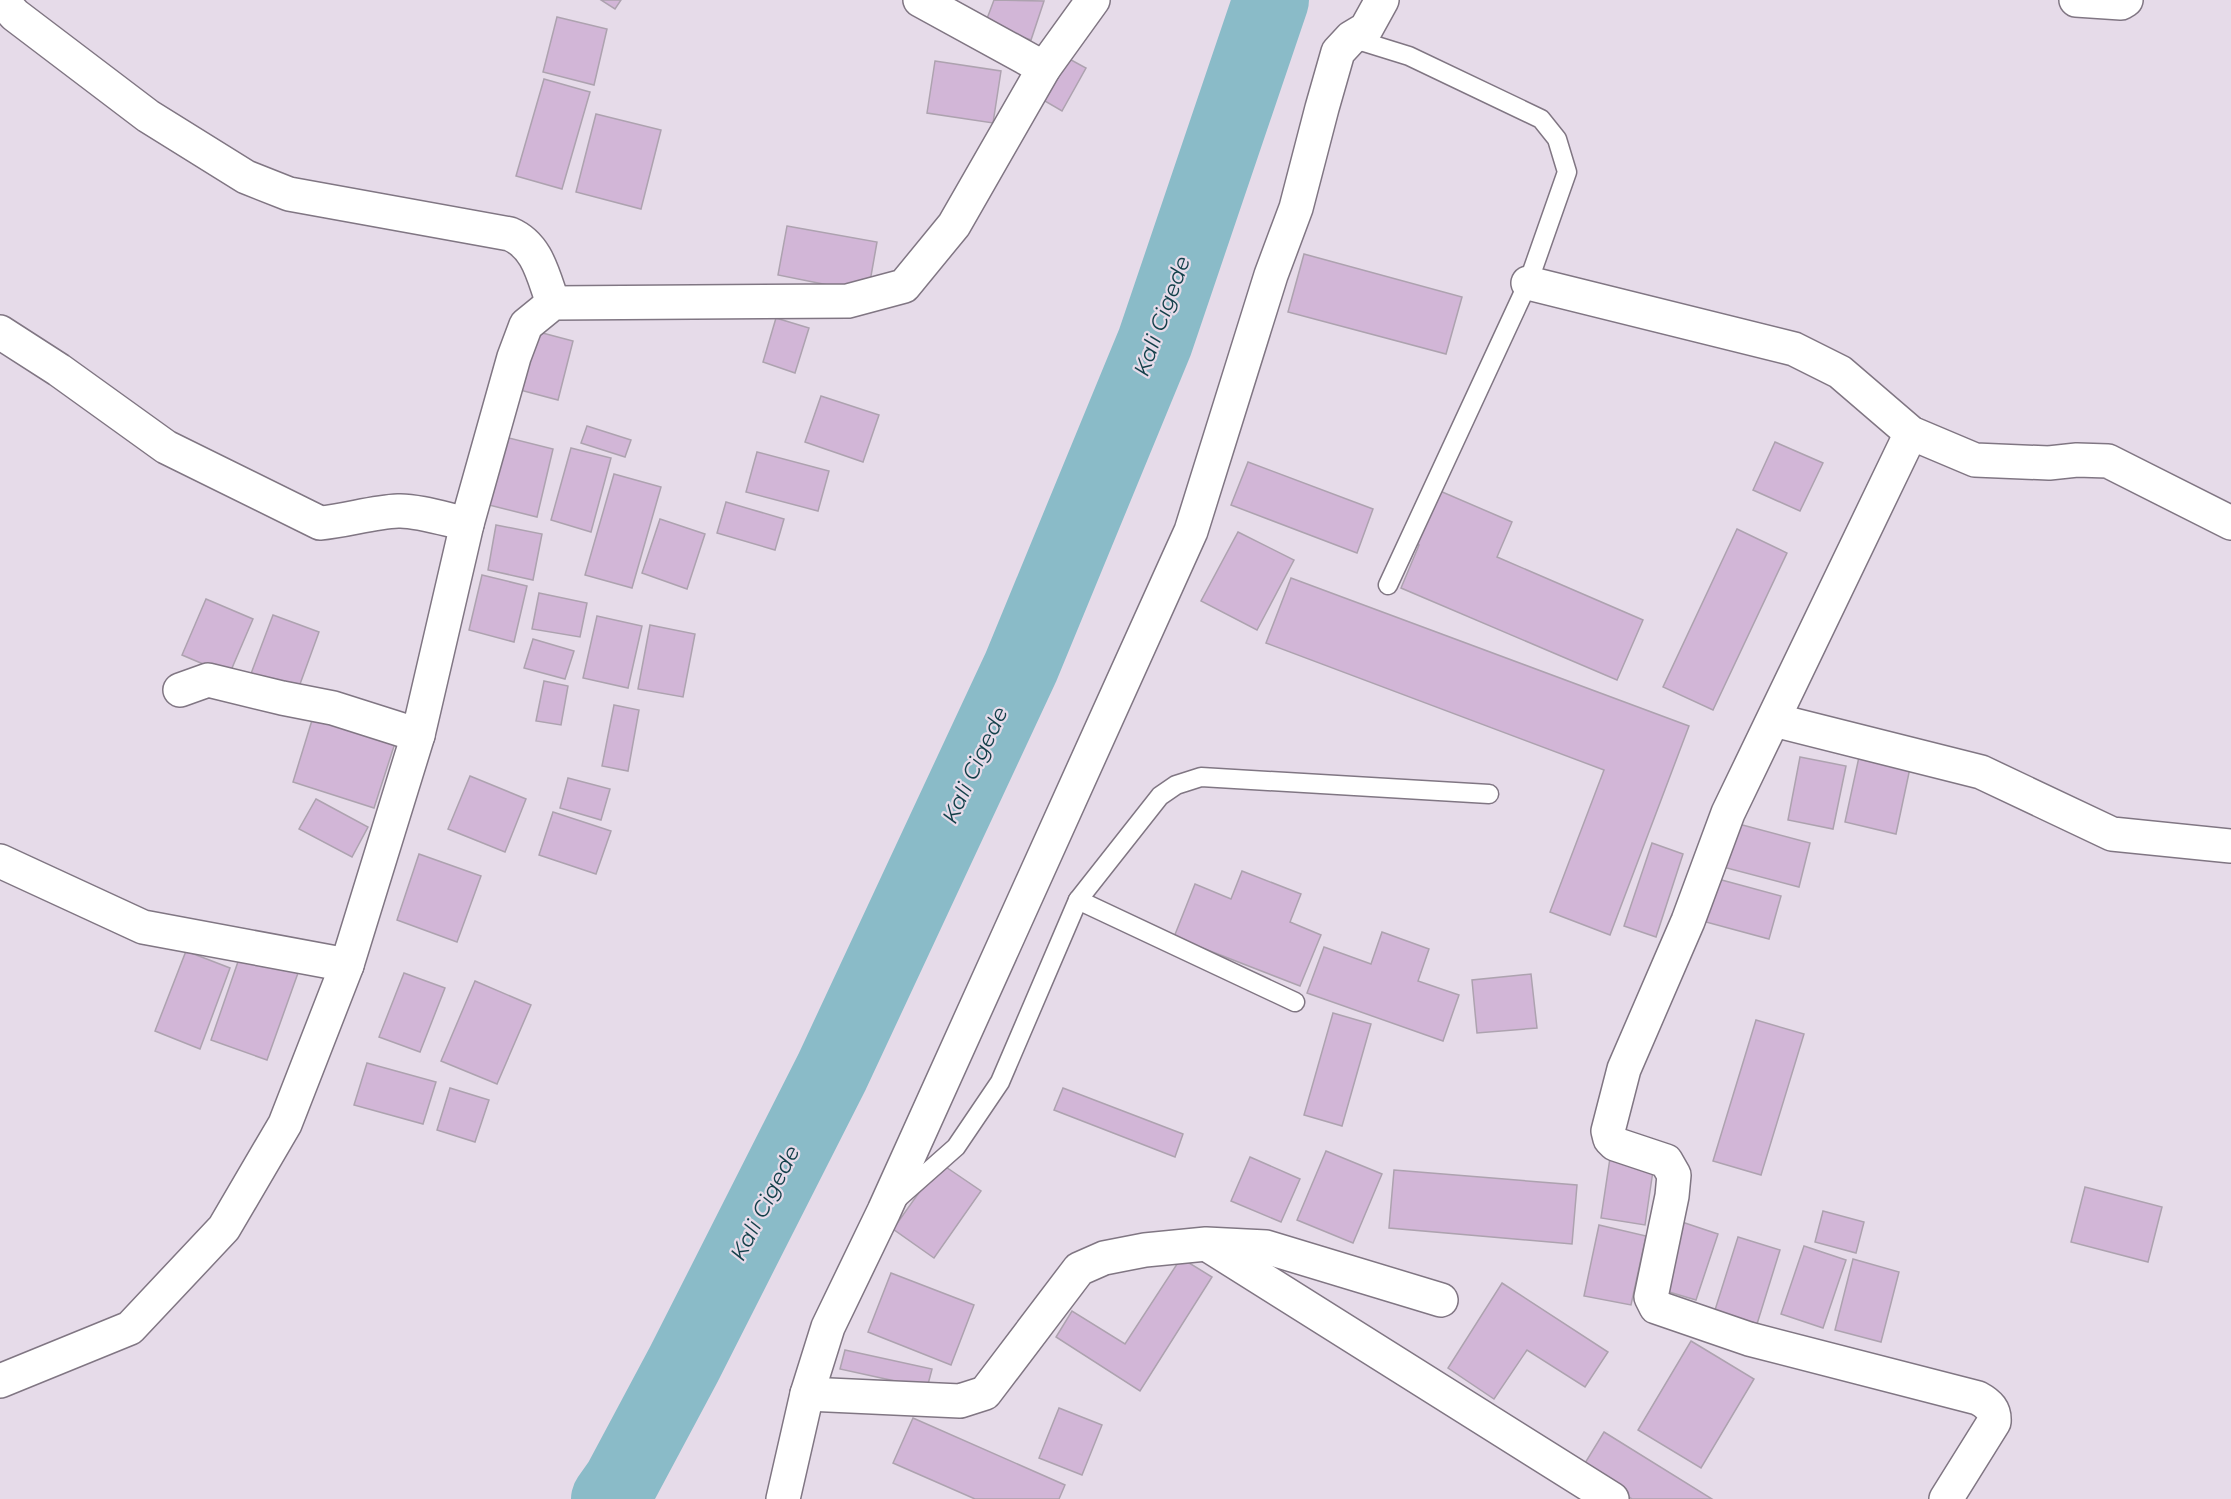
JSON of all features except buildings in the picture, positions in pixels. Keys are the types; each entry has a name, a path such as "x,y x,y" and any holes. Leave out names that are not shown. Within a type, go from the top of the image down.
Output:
{"street":[{"path":"1,0 15,15 148,116 246,177 289,194 510,234 519,238 526,243 536,257 553,303"},
{"path":"920,0 1044,68"},
{"path":"0,1381 130,1328 224,1228 285,1124 347,964 418,735 467,524 514,357 526,325 553,303 848,301 904,286 954,225 1044,68 1093,0"},
{"path":"783,1499 807,1394 828,1327 884,1211 1191,531 1271,275 1296,208 1338,52 1352,38 1366,29 1382,0"},
{"path":"2076,0 2121,3 2126,0"},
{"path":"1528,283 1794,349 1840,372 1911,433 1975,460 2049,463 2077,460 2108,461 2231,523"},
{"path":"0,332 59,370 166,447 320,523 345,521 374,513 401,510 467,524"},
{"path":"1911,433 1728,813 1688,921 1624,1069 1608,1131 1610,1139 1615,1144 1666,1161 1674,1175 1672,1196 1651,1296 1656,1307 1749,1339 1978,1398 1989,1406 1994,1415 1994,1422 1946,1499"},
{"path":"180,690 208,680 333,708 418,735"},
{"path":"1774,720 1981,772 2112,834 2231,846"},
{"path":"0,861 150,929 347,964"},
{"path":"807,1394 960,1401 985,1393 1079,1269 1104,1258 1145,1250 1206,1244 1266,1247 1441,1300"},
{"path":"1206,1244 1612,1499"}],"lane":[{"path":"1352,38 1409,56 1540,119 1557,139 1567,172 1528,283 1388,585"},
{"path":"884,1211 956,1147 1000,1082 1078,900 1160,796 1176,785 1202,777 1489,794"},
{"path":"1078,900 1295,1002"}],"waterway":[{"name":"Kali Cigede","path":"609,1499 621,1482 684,1364 832,1072 1021,667 1155,342 1271,0"}]}
